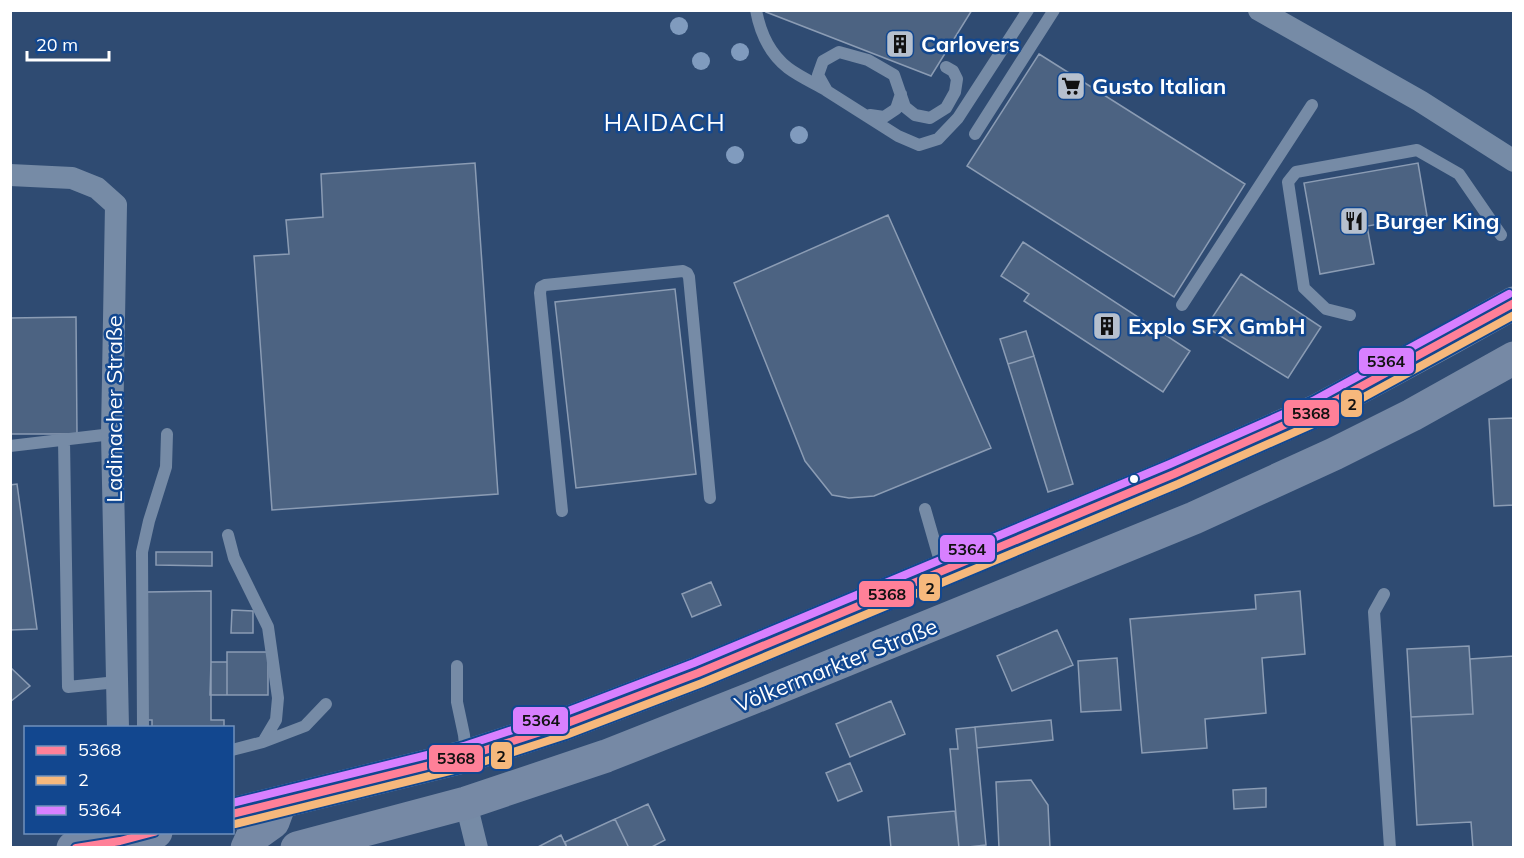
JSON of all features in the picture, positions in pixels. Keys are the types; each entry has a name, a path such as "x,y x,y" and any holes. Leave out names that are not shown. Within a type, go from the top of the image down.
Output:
{"main road":[{"name":"Völkermarkter Straße","path":"234,814 466,756 562,725 698,673 1174,474 1318,410 1514,303"},
{"name":"Völkermarkter Straße","path":"297,848 466,803 606,756 960,615 1194,518 1334,454 1412,416 1514,357"},
{"path":"1318,410 1334,454"},
{"path":"1174,474 1194,518"},
{"name":"Völkermarkter Straße","path":"943,570 960,615"},
{"name":"Völkermarkter Straße","path":"698,673 711,715"},
{"path":"466,756 466,803"},
{"path":"247,848 252,837 273,822 280,803"},
{"path":"73,848 147,834"}],"street":[{"path":"1259,10 1420,101 1514,161"},
{"name":"Ladinacher Straße","path":"10,175 72,178 98,188 116,205 112,434 118,726"},
{"path":"466,803 477,848"}],"lane":[{"path":"756,10 758,22 769,48 788,68 897,136 919,145 938,139 958,118 1028,10"},
{"path":"975,134 1054,10"},
{"path":"827,91 818,75 824,61 839,51 868,60 894,75 905,106 915,115 930,118 945,108 954,92 957,79 953,71 945,67"},
{"path":"864,115 884,117 896,109 901,94"},
{"path":"1182,305 1312,105"},
{"path":"1350,315 1326,309 1304,288 1288,182 1296,172 1417,150 1459,174 1502,235"},
{"path":"562,511 541,287 683,271 689,278 710,498"},
{"path":"10,446 112,434"},
{"path":"143,726 142,552 166,467 167,434"},
{"path":"64,440 68,687 117,682"},
{"path":"925,509 943,570"},
{"path":"228,535 234,558 268,627 279,698 276,720 262,742"},
{"path":"1384,594 1374,612 1390,848"},
{"path":"457,666 457,702 465,735 466,756"},
{"path":"234,749 262,742 304,726 326,704"}],"building":[{"name":"Carlovers","path":"767,10 972,10 931,76 766,12"},
{"path":"1039,54 1245,184 1174,297 967,166"},
{"path":"475,163 498,494 272,510 254,256 289,254 286,220 323,217 321,174"},
{"name":"Burger King","path":"1418,163 1427,216 1367,226 1374,264 1320,274 1304,183"},
{"path":"888,215 991,448 874,496 849,498 832,495 805,461 734,283"},
{"name":"Explo SFX GmbH","path":"1023,242 1190,351 1163,392 1024,301 1029,294 1001,276"},
{"path":"1241,274 1321,327 1288,378 1206,327"},
{"path":"675,289 696,474 576,488 555,302"},
{"path":"76,317 77,434 10,434 10,318"},
{"path":"1026,331 1034,356 1008,364 1000,339"},
{"path":"1034,356 1073,484 1048,492 1008,364"},
{"path":"1514,418 1514,505 1494,506 1489,419"},
{"path":"17,484 37,629 10,630 10,485"},
{"path":"156,552 212,552 212,566 156,565"},
{"path":"711,582 721,605 692,617 682,594"},
{"path":"211,591 211,720 224,720 224,726 152,726 152,720 146,720 146,592"},
{"path":"1300,591 1305,654 1262,658 1266,713 1205,719 1207,748 1142,753 1130,619 1256,609 1255,595"},
{"path":"232,610 253,611 253,633 231,633"},
{"path":"1057,630 1073,665 1012,691 997,656"},
{"path":"1469,646 1473,714 1411,717 1407,649"},
{"path":"227,652 268,652 268,695 227,695"},
{"path":"1514,656 1514,848 1473,848 1471,822 1417,825 1411,717 1473,714 1470,659"},
{"path":"1117,658 1121,710 1081,712 1078,661"},
{"path":"211,662 227,662 227,695 210,695"},
{"path":"10,667 30,686 10,702"},
{"path":"891,701 905,734 850,757 836,724"},
{"path":"1051,720 1053,740 977,748 975,727"},
{"path":"975,727 986,845 959,848 950,749 958,749 956,729"},
{"path":"850,763 862,791 838,801 826,773"},
{"path":"1031,780 1048,805 1050,848 999,848 996,782"},
{"path":"1266,788 1266,807 1234,809 1233,790"},
{"path":"648,804 665,840 650,848 629,848 615,819"},
{"path":"955,811 959,848 891,848 888,817"},
{"path":"615,819 629,848 567,848 565,842"},
{"path":"561,835 567,848 536,848"}],"transit line":[{"name":"5364","path":"234,803 464,746 558,715 694,663 1170,464 1313,401 1509,294"},
{"name":"5368","path":"234,814 467,756 562,725 698,673 1174,474 1318,410 1514,303"},
{"name":"2","path":"235,824 470,766 566,735 702,683 1178,484 1322,420 1514,315"},
{"name":"5368","path":"76,848 146,834"}],"place":[{"name":"Carlovers","path":"900,44"},
{"name":"Gusto Italian","path":"1071,86"},
{"name":"Burger King","path":"1354,221"},
{"name":"Explo SFX GmbH","path":"1107,326"}],"district":[{"name":"HAIDACH","path":"665,123"}]}
